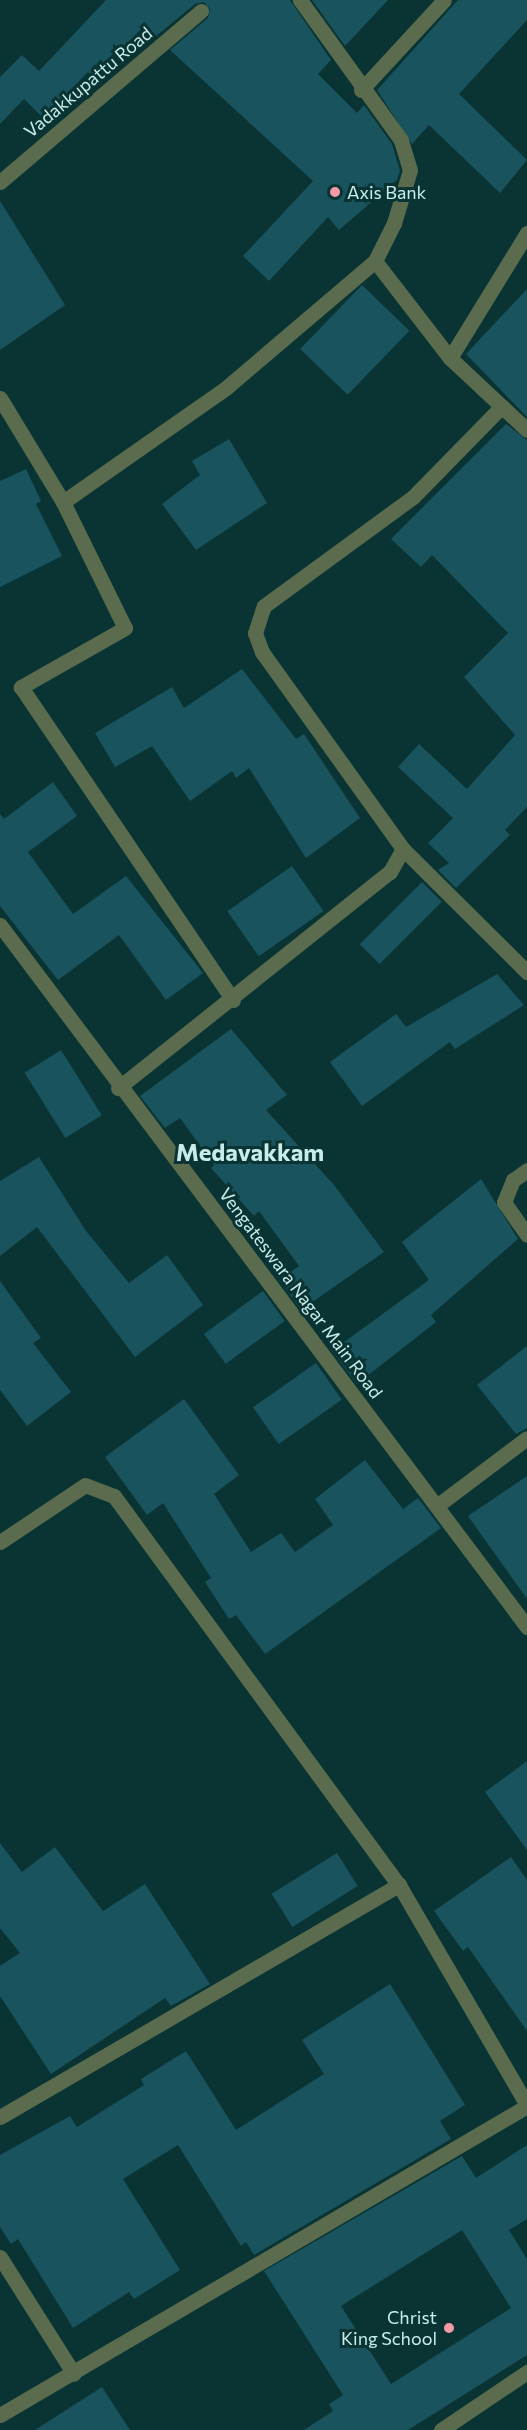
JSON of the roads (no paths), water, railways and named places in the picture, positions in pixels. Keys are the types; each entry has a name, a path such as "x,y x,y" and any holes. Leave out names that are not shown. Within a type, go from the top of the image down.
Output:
{"street":[{"path":"63,502 227,387 375,261 394,223 410,170 401,140 361,90 300,0"},
{"path":"361,90 444,0"},
{"name":"Vadakkupattu Road","path":"0,182 201,11"},
{"path":"450,358 527,233"},
{"path":"375,261 450,358 527,430"},
{"path":"0,398 63,502 125,628 21,687 233,1000"},
{"path":"502,406 413,497 264,606 255,633 262,652 403,849 527,972"},
{"path":"118,1088 233,1000 390,872 403,849"},
{"name":"Vengateswara Nagar Main Road","path":"0,925 118,1088 438,1505 527,1627"},
{"path":"527,1170 513,1180 504,1202 527,1235"},
{"path":"438,1505 527,1438"},
{"path":"0,2415 74,2374 527,2105 399,1885 114,1496 85,1485 2,1538"},
{"path":"0,2117 399,1885"},
{"path":"0,2257 74,2374"},
{"path":"441,2430 527,2372"}],"place":[{"name":"Axis Bank","path":"335,192"},
{"name":"Christ King School","path":"449,2328"}],"district":[{"name":"Medavakkam","path":"250,1152"}]}
